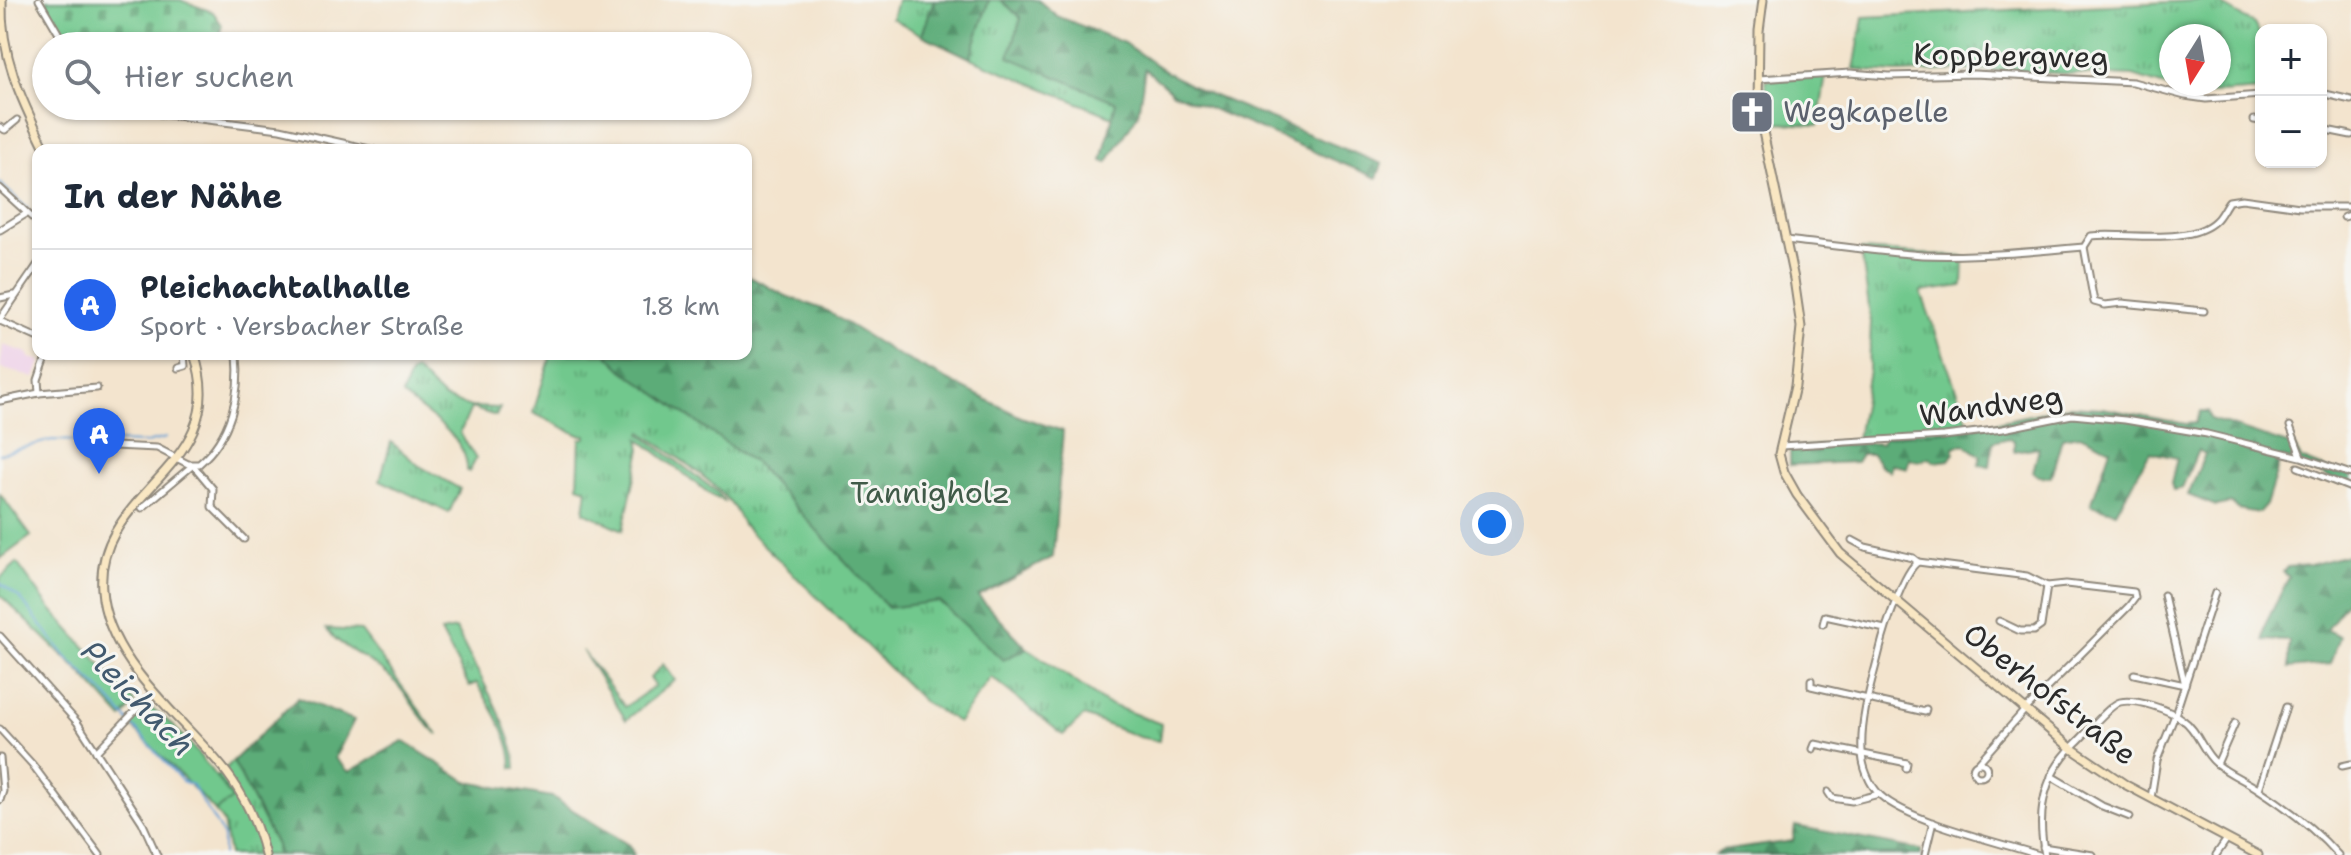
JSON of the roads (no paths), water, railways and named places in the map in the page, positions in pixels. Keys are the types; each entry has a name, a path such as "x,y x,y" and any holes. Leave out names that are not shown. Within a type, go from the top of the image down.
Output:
{"street":[{"path":"2,0 0,29 7,65 21,102 43,144"},
{"path":"39,0 58,32"},
{"path":"1763,0 1757,79 1760,125 1801,327 1795,386 1780,445"},
{"name":"Koppbergweg","path":"1757,79 1850,73 1889,76 1974,74 2133,82 2206,99 2255,95"},
{"path":"2327,94 2351,100"},
{"path":"0,127 5,130 17,120"},
{"path":"207,120 324,137 351,144"},
{"path":"2327,130 2351,135"},
{"path":"0,188 32,218"},
{"path":"2204,311 2094,302 2084,247 2091,236 2142,236 2201,230 2217,220 2229,201 2242,199 2300,207 2351,207"},
{"path":"0,230 26,214"},
{"path":"1785,240 1921,255 1967,256 2084,247"},
{"path":"32,272 0,320 32,335"},
{"path":"0,298 15,295"},
{"path":"39,393 38,380 45,360"},
{"path":"178,368 185,366 184,360"},
{"path":"196,360 202,397 195,429 178,457 110,540 103,562 102,589 106,614 116,636 154,691 227,773 245,803 265,855"},
{"path":"140,505 204,459 216,445 230,419 237,391 237,360"},
{"path":"0,401 39,393 97,388"},
{"name":"Wandweg","path":"1780,445 1879,442 1944,436 2003,429 2072,415 2125,420 2207,434 2301,457 2351,474"},
{"path":"2290,426 2301,457"},
{"name":"Oberhofstraße","path":"1780,445 1784,472 1831,544 1897,602 2071,748 2151,799 2258,855"},
{"path":"114,446 157,448 193,465 213,489 212,507 244,539"},
{"path":"2298,467 2351,488"},
{"path":"1852,540 1865,547 1913,558 1918,562 2027,576 2047,586 2066,584 2134,592 2135,598 2129,606 2026,709 1978,763"},
{"path":"1918,562 1910,569 1885,629 1862,731 1865,770 1879,794 1906,812 2042,855 2042,800 2051,776 2071,748 2116,702 2128,701 2169,710 2186,721 2217,764 2259,789 2338,855"},
{"path":"1999,621 2020,631 2034,631 2041,626 2047,586"},
{"path":"2151,799 2157,760 2215,593"},
{"path":"2164,595 2185,685"},
{"path":"1823,624 1825,616 1885,629"},
{"path":"0,636 63,704 142,822 157,855"},
{"path":"2134,674 2185,685"},
{"path":"1811,680 1811,686 1925,712 1926,709"},
{"path":"96,752 154,691"},
{"path":"2259,789 2286,707"},
{"path":"2217,764 2235,723"},
{"path":"0,729 32,764 67,815 100,855"},
{"path":"1813,749 1815,744 1862,752 1907,763 1906,768"},
{"path":"0,758 3,783 0,800"},
{"path":"2342,766 2351,764"},
{"path":"2051,776 2102,806 2130,817"},
{"path":"1828,792 1832,798 1852,801 1879,794"},
{"path":"1925,855 1933,822"},
{"path":"2216,855 2227,839"},
{"path":"2043,847 2093,855"}],"waterway":[{"name":"Pleichach","path":"0,183 28,209"},
{"name":"Pleichach","path":"0,454 52,440 146,443 166,438"},
{"name":"Pleichach","path":"0,583 20,598 67,658 100,689 182,781 192,785 223,835 223,855"}],"place":[{"name":"Wegkapelle","path":"1752,112"},
{"name":"Pleichachtalhalle","path":"99,474"}],"park label":[{"name":"Tannigholz","path":"930,493"}]}
